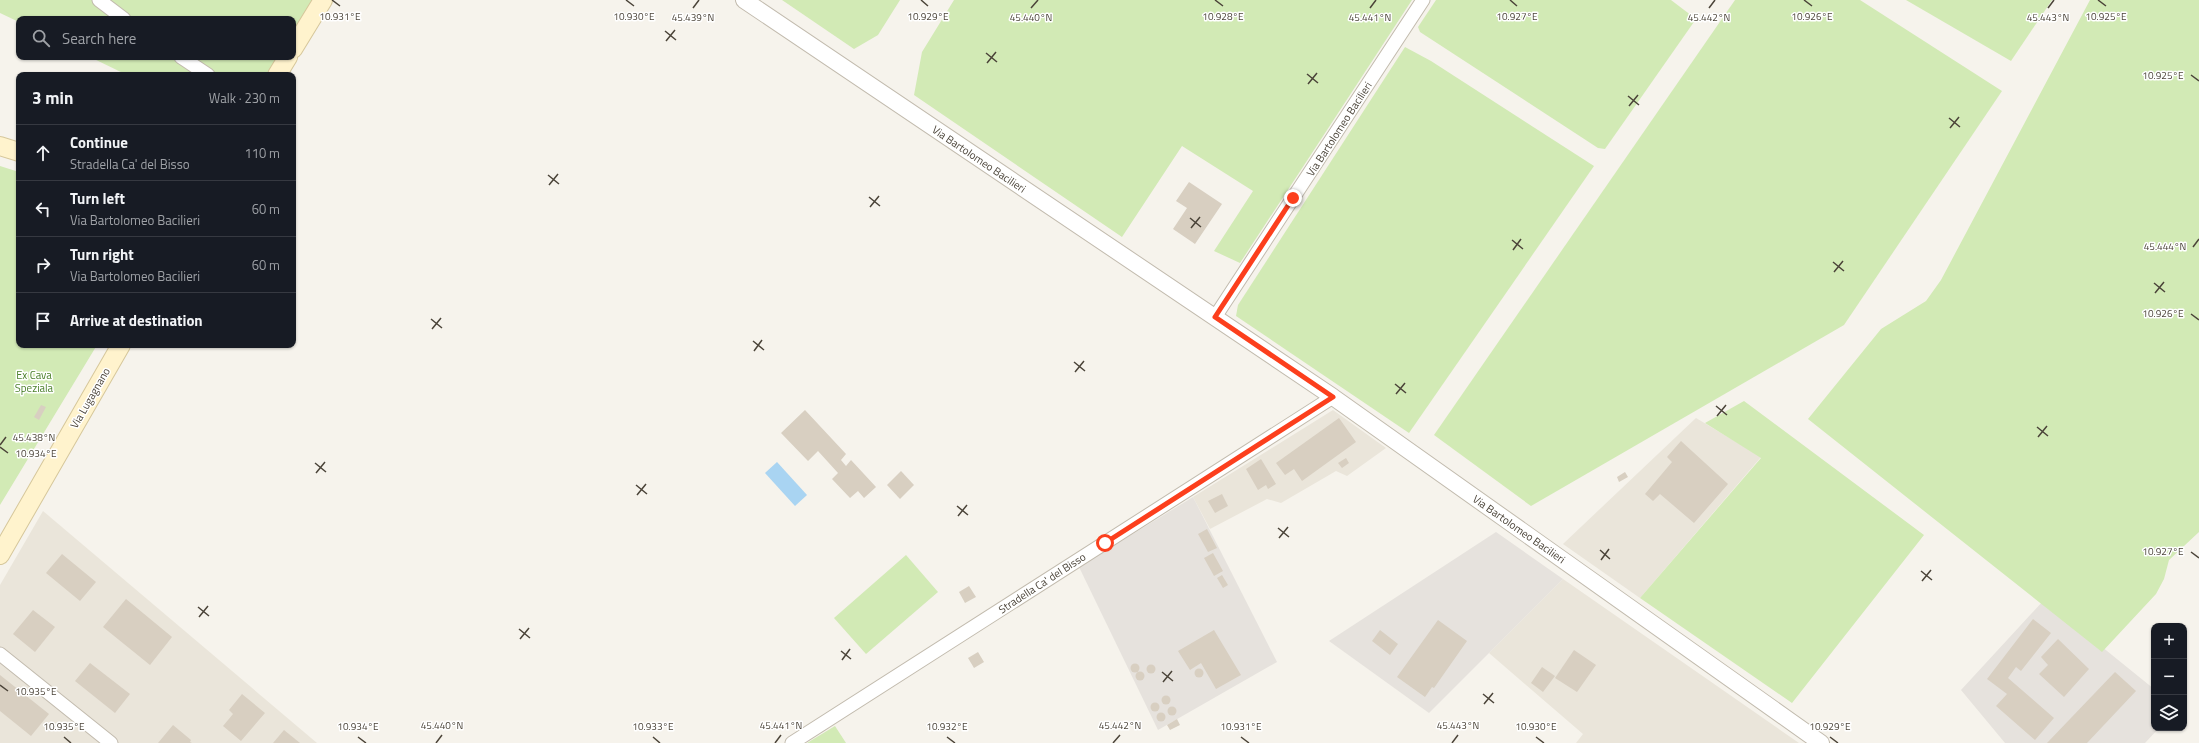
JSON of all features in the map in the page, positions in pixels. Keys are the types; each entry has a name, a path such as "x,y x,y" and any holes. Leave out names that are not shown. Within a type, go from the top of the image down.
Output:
{"main road":[{"path":"296,44 323,0"},
{"path":"279,72 286,60"},
{"path":"0,146 16,151"},
{"name":"Via Lugagnano","path":"0,555 118,348"}],"street":[{"path":"99,0 120,16"},
{"name":"Via Bartolomeo Bacilieri","path":"744,0 1333,397 1821,743"},
{"name":"Via Bartolomeo Bacilieri","path":"1215,317 1423,0"},
{"path":"186,60 204,72"},
{"name":"Stradella Ca' del Bisso","path":"792,743 1333,397"},
{"path":"0,654 112,743"}],"shaded area":[{"path":"1333,410 1386,448 1347,476 1336,471 1281,503 1267,499 1210,529 1193,497"},
{"path":"1696,418 1761,457 1640,598 1563,544"},
{"path":"1193,497 1277,662 1158,730 1079,567"},
{"path":"43,511 317,743 0,743 0,585"},
{"path":"1496,532 1563,579 1429,713 1329,641"},
{"path":"1563,579 1799,743 1576,743 1583,734 1489,653"},
{"path":"2044,600 2151,687 2151,731 2156,731 2145,743 2005,743 1961,690"}],"green space":[{"path":"0,0 315,0 296,31 296,16 16,16 16,21 0,13"},
{"path":"782,0 900,0 878,35 854,49"},
{"path":"954,0 1412,0 1240,263 1214,251 1253,191 1182,146 1122,237 914,95 922,52"},
{"path":"1436,0 1671,0 1696,19 1605,149 1598,148 1420,32 1418,27"},
{"path":"1735,0 1860,0 2002,91 1844,325 1531,506 1434,435"},
{"path":"1906,0 2052,0 2011,61"},
{"path":"2090,0 2199,0 2199,532 2169,560 2164,579 2156,594 2102,652 1808,419 1881,329 1926,301 1941,280"},
{"path":"1405,47 1431,61 1594,166 1409,433 1236,316 1238,305"},
{"path":"96,60 278,60 268,72 121,72"},
{"name":"Ex Cava Speziala","path":"0,166 16,171 16,348 95,348 0,505"},
{"path":"1744,401 1924,535 1792,703 1640,598 1761,458 1705,423"},
{"path":"906,555 938,592 866,654 834,618"},
{"path":"835,726 846,743 807,743"}],"water":[{"path":"777,462 807,495 795,506 765,473"}],"building":[{"path":"1189,182 1222,204 1195,244 1173,229 1187,208 1176,201"},
{"path":"41,405 46,407 39,420 34,417"},
{"path":"805,410 846,454 841,460 846,466 851,460 876,487 864,498 858,491 850,498 832,479 838,473 818,451 808,461 781,433"},
{"path":"1339,418 1356,442 1302,481 1294,469 1285,475 1276,463"},
{"path":"1681,441 1728,484 1694,523 1660,494 1653,501 1645,494 1672,462 1667,457"},
{"path":"1346,458 1349,463 1342,468 1338,463"},
{"path":"1261,459 1276,484 1268,489 1266,485 1258,490 1246,469"},
{"path":"901,471 914,485 900,499 887,485"},
{"path":"1625,472 1628,477 1619,482 1617,477"},
{"path":"1222,494 1228,506 1215,513 1208,501"},
{"path":"1207,529 1217,548 1208,552 1198,534"},
{"path":"1213,553 1223,571 1214,576 1204,558"},
{"path":"62,554 96,582 80,601 46,573"},
{"path":"1222,575 1228,585 1223,588 1217,578"},
{"path":"969,586 976,597 965,603 959,592"},
{"path":"126,599 172,637 150,665 103,627"},
{"path":"33,610 55,627 35,652 13,634"},
{"path":"2033,619 2051,633 2021,671 2016,667 2008,678 2054,718 2035,740 1996,706 2007,694 1987,679"},
{"path":"1438,620 1467,641 1434,688 1432,687 1425,697 1397,677"},
{"path":"1214,630 1241,675 1216,689 1201,663 1190,670 1178,651"},
{"path":"1380,630 1398,644 1390,655 1372,641"},
{"path":"2058,639 2089,669 2064,697 2039,674 2048,665 2041,657"},
{"path":"1574,650 1596,665 1577,692 1555,678"},
{"path":"978,652 984,662 974,668 968,658"},
{"path":"90,663 130,694 115,713 75,681"},
{"path":"1133,664 1137,664 1139,668 1137,672 1133,672 1131,670 1131,666"},
{"path":"1151,664 1156,669 1151,674 1146,669"},
{"path":"1542,667 1555,676 1543,692 1531,683"},
{"path":"1199,668 1204,673 1199,678 1194,673"},
{"path":"1138,672 1142,672 1144,676 1142,680 1138,680 1136,678 1136,674"},
{"path":"2115,672 2136,691 2087,743 2047,743"},
{"path":"0,675 49,714 31,736 0,711"},
{"path":"242,694 265,713 241,741 223,726 233,714 229,710"},
{"path":"1166,695 1171,700 1166,705 1161,700"},
{"path":"1155,702 1160,707 1155,712 1150,707"},
{"path":"1172,706 1177,711 1172,716 1167,711"},
{"path":"1161,712 1166,717 1161,722 1156,717"},
{"path":"1177,719 1180,725 1170,730 1167,725"},
{"path":"173,725 191,740 190,742 192,743 158,743"},
{"path":"284,730 300,743 273,743"}],"route":[{"path":"1105,543 1333,397 1215,317 1293,198"}]}
